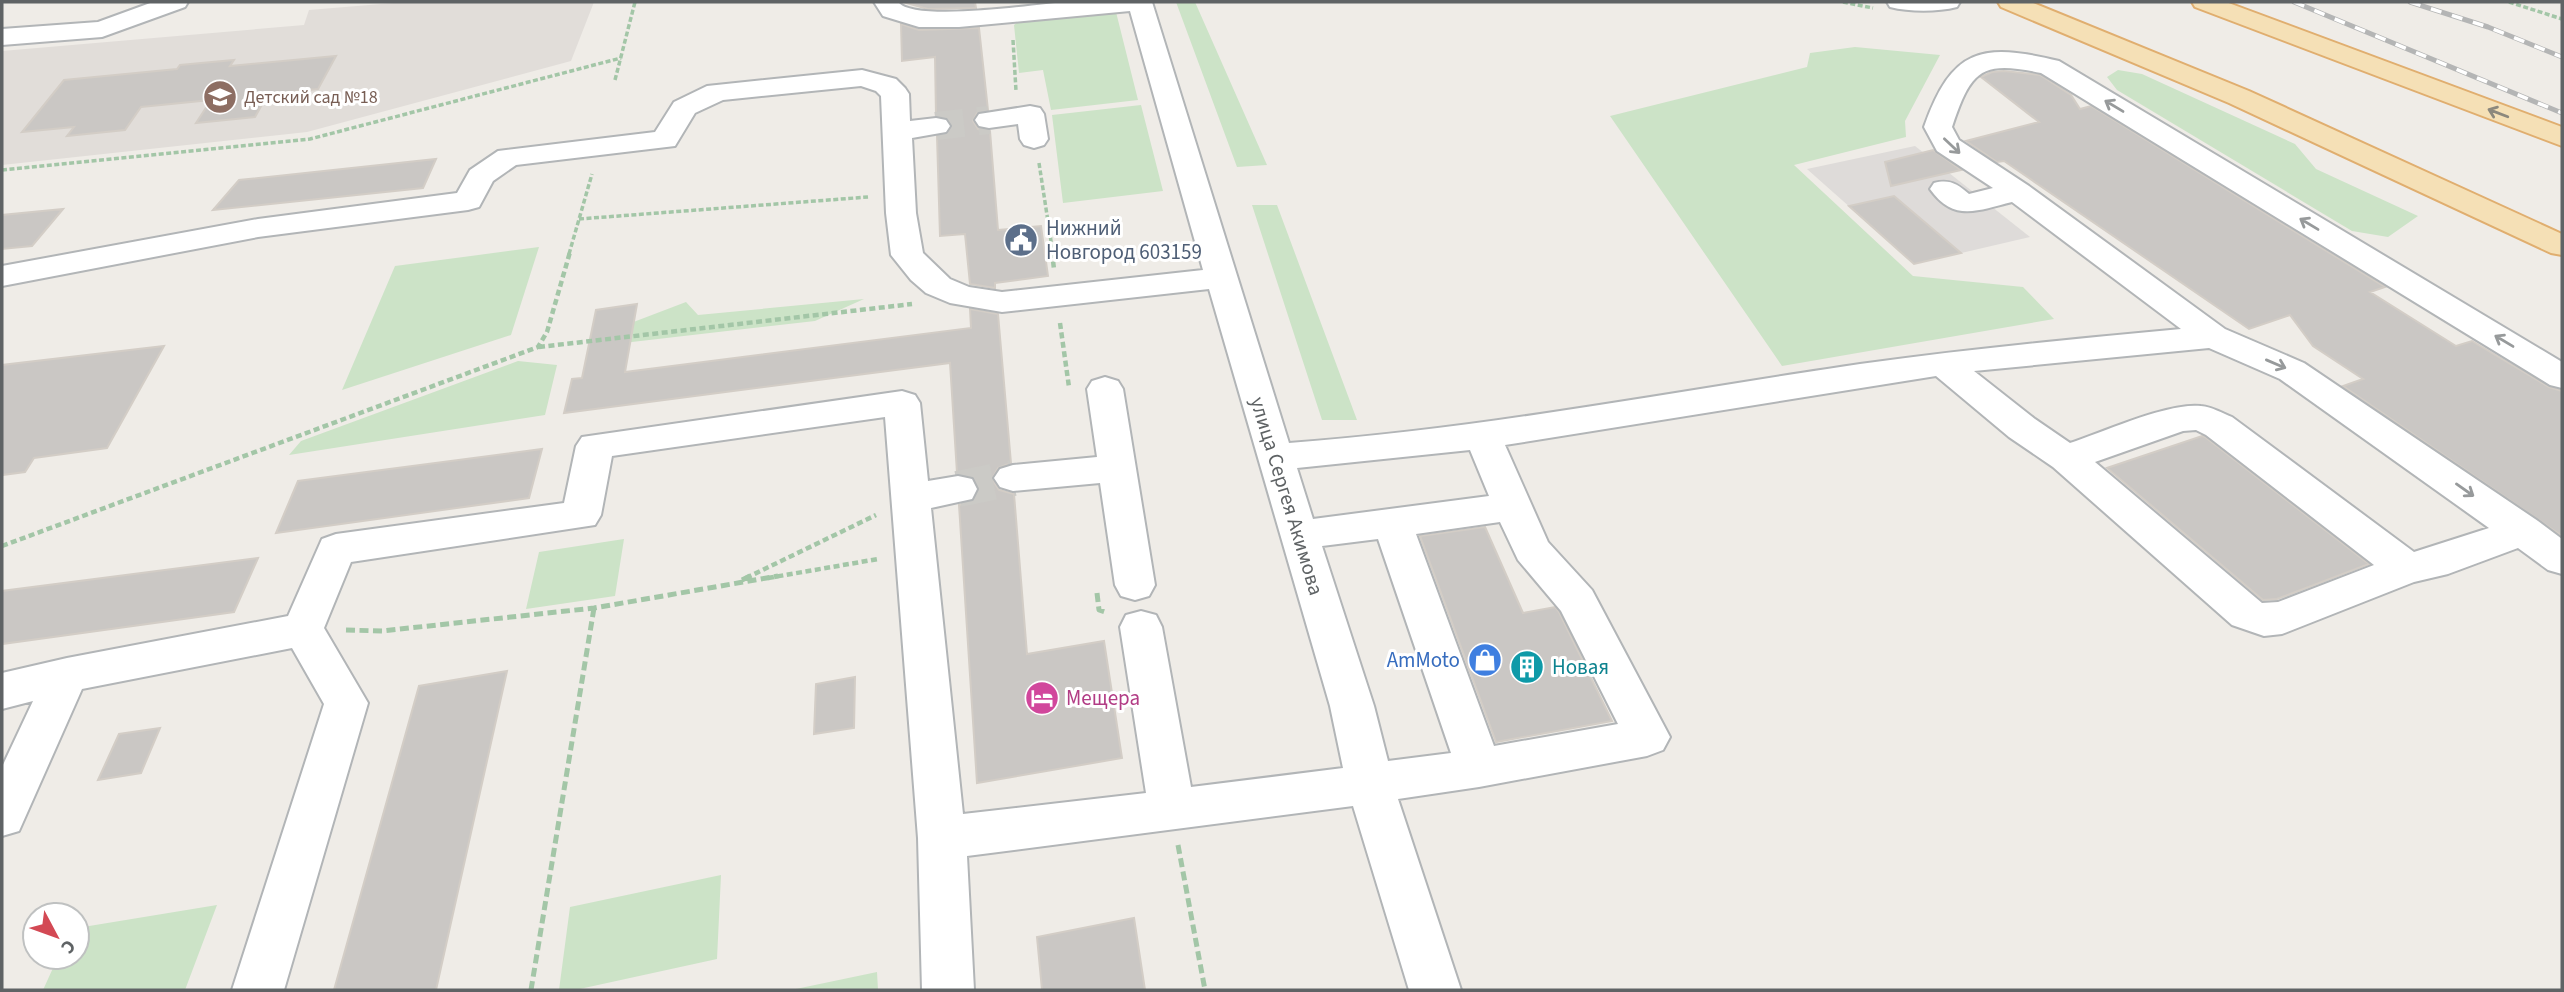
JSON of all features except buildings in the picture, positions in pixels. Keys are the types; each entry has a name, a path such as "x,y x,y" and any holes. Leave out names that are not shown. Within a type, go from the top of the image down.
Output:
{"main road":[{"path":"2010,2 2239,97 2562,246"},
{"path":"2204,2 2562,137"}],"street":[{"path":"2,37 102,29 176,2"},
{"path":"886,2 892,11 919,19 1011,15 1140,2"},
{"name":"улица Сергея Акимова","path":"1140,2 1298,535 1352,706 1370,784 1435,990"},
{"path":"1899,2 1948,2"},
{"path":"2562,377 2050,67 2018,60 1985,59 1966,69 1947,96 1938,127 1947,145 2018,192 2213,337 2292,371 2562,559"},
{"path":"2,276 258,228 468,201 480,176 508,157 665,140 684,108 699,98 717,92 862,78 886,85 895,94 900,194 907,255 922,273 939,286 969,297 1002,302 1221,278"},
{"path":"989,120 1030,114 1034,139"},
{"path":"897,131 936,126"},
{"path":"1945,190 1963,204 2018,192"},
{"path":"1277,457 1351,453 1482,436 1943,364 2213,337"},
{"path":"1943,364 2022,428 2066,458 2248,614 2264,620 2282,618 2407,568 2434,563 2524,531"},
{"path":"1105,389 1172,810"},
{"path":"303,629 336,549 581,515 595,446 902,403 942,838 948,990"},
{"path":"2066,458 2180,419 2201,418 2220,426 2407,568"},
{"path":"942,838 1370,784 1479,768 1647,737 1577,601 1532,550 1482,436"},
{"path":"1013,478 1117,468"},
{"path":"911,498 958,489"},
{"path":"1298,535 1511,507"},
{"path":"1392,523 1479,768"},
{"path":"2,691 67,675 303,629"},
{"path":"258,990 346,703 303,629"},
{"path":"2,816 67,675"}],"path":[{"path":"615,80 635,2"},
{"path":"2509,2 2562,19"},
{"path":"1011,15 1017,116"},
{"path":"2,170 310,139 621,58"},
{"path":"1034,139 1049,216 1056,296"},
{"path":"538,347 547,332 601,146"},
{"path":"579,219 900,194"},
{"path":"2,546 538,347 969,297"},
{"path":"735,584 911,498"},
{"path":"303,629 382,631 594,608 916,553"},
{"path":"531,990 594,608"},
{"path":"1172,810 1205,990"}],"shaded area":[{"name":"Детский сад №18","path":"405,2 594,2 571,61 307,132 2,165 2,51 304,25 309,10"},
{"path":"1915,146 2030,237 1914,264 1807,169"}],"green space":[{"path":"1176,2 1195,2 1267,165 1237,167"},
{"path":"1115,8 1138,100 1051,110 1043,70 1019,73 1014,25 1021,19"},
{"path":"1855,47 1940,55 1905,121 1906,137 1794,165 1913,276 2023,287 2054,319 1782,366 1610,116 1807,67 1810,53"},
{"path":"2118,70 2142,74 2295,144 2316,169 2418,216 2388,237 2352,231 2117,90 2107,77"},
{"path":"1141,105 1163,191 1063,203 1052,115"},
{"path":"1252,205 1277,205 1357,420 1322,420"},
{"path":"539,247 511,335 342,390 395,266"},
{"path":"864,299 815,321 597,346 602,334 686,302 698,315"},
{"path":"518,361 557,365 545,415 289,455 301,441"},
{"path":"624,539 615,596 526,609 539,552"},
{"path":"721,875 717,959 575,990 559,990 570,907"},
{"path":"217,905 185,990 43,990 52,971 91,971 91,926"},
{"path":"877,972 878,990 791,990"}],"tunnel":[{"path":"936,126 989,120"},
{"path":"958,489 1013,478"}],"railway":[{"path":"2294,2 2562,113"},
{"path":"2410,2 2488,27 2562,57"}],"place":[{"name":"Детский сад №18","path":"220,97"},
{"name":"Нижний Новгород 603159","path":"1021,240"},
{"name":"AmMoto","path":"1485,660"},
{"name":"Новая","path":"1527,667"},
{"name":"Мещера","path":"1042,698"}]}
